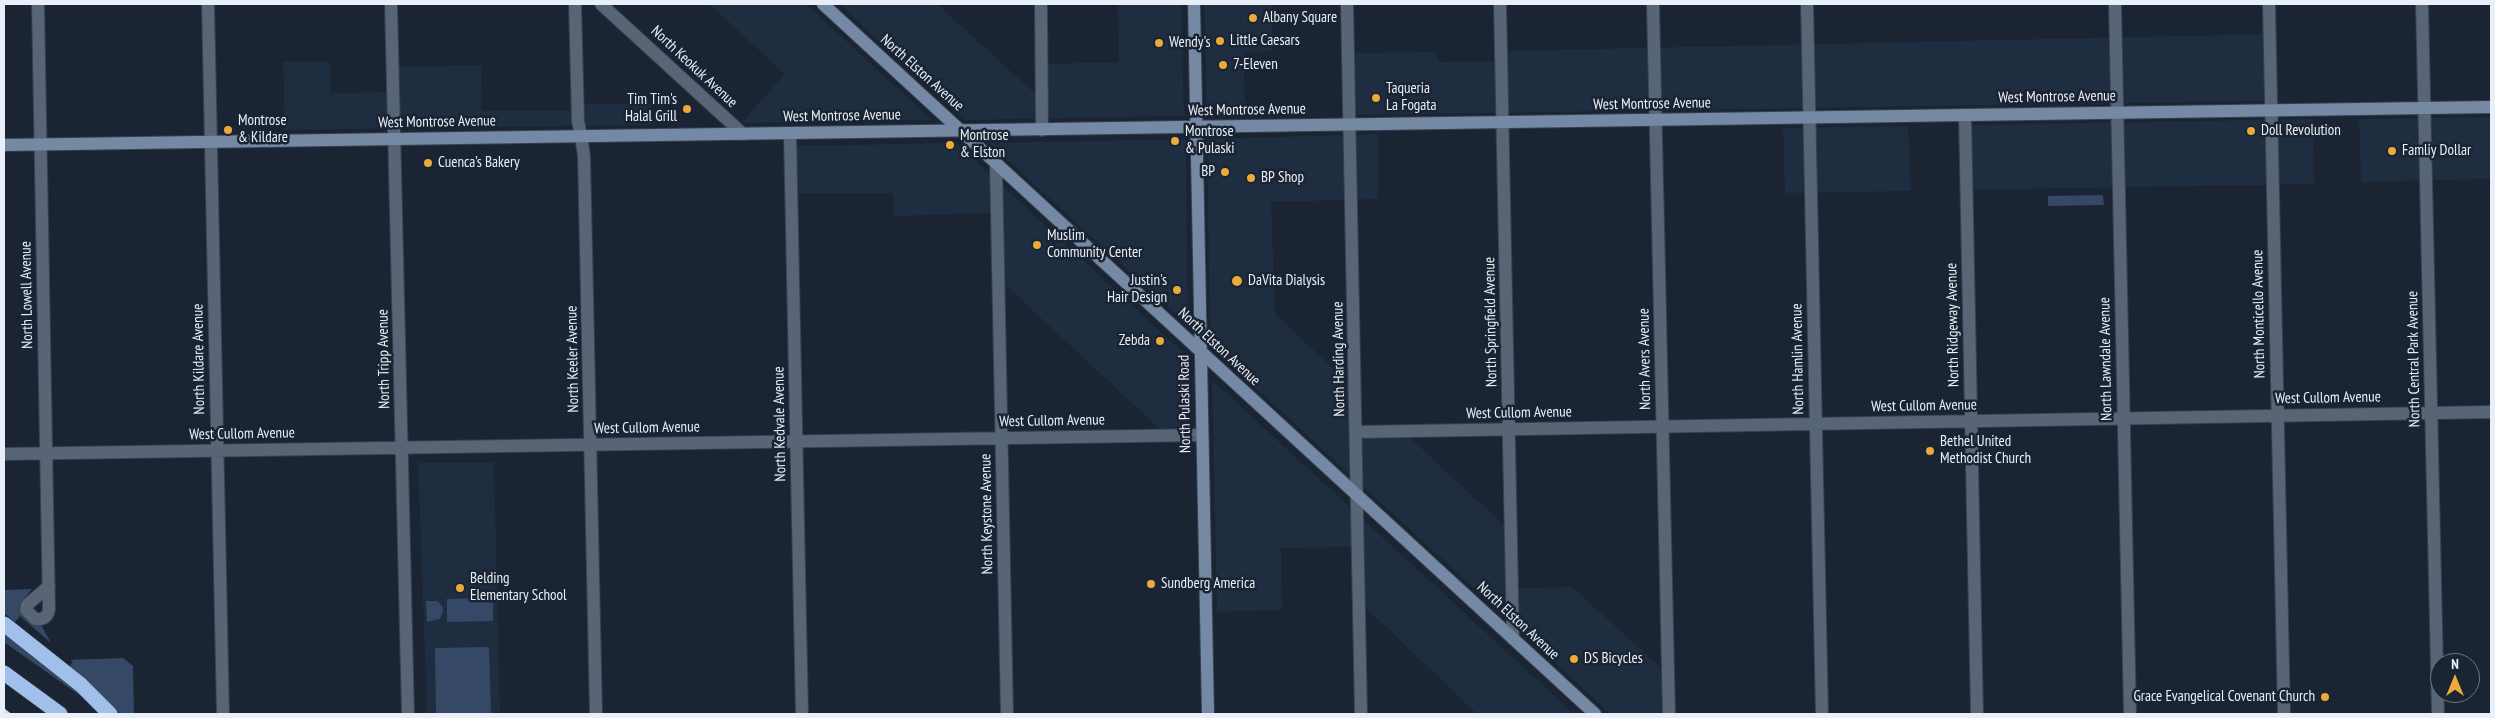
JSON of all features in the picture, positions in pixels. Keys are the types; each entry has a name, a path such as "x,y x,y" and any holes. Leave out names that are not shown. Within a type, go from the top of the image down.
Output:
{"highway":[{"path":"4,624 81,685 110,714"},
{"path":"4,673 60,714"},
{"path":"26,690 39,714"}],"main road":[{"name":"North Elston Avenue","path":"823,4 1595,714"},
{"name":"North Pulaski Road","path":"1194,4 1208,714"},
{"name":"West Montrose Avenue","path":"4,145 2491,106"}],"street":[{"name":"North Lowell Avenue","path":"38,4 49,586"},
{"name":"North Kildare Avenue","path":"208,4 223,714"},
{"name":"North Tripp Avenue","path":"391,4 408,714"},
{"name":"North Keeler Avenue","path":"575,4 578,121 584,156 596,714"},
{"name":"North Keokuk Avenue","path":"601,4 743,134"},
{"path":"1040,4 1042,130"},
{"name":"North Harding Avenue","path":"1347,4 1361,714"},
{"name":"North Springfield Avenue","path":"1500,4 1514,639"},
{"name":"North Avers Avenue","path":"1654,4 1669,714"},
{"name":"North Hamlin Avenue","path":"1807,4 1822,714"},
{"name":"North Lawndale Avenue","path":"2115,4 2130,714"},
{"name":"North Monticello Avenue","path":"2269,4 2284,714"},
{"name":"North Central Park Avenue","path":"2422,4 2438,714"},
{"name":"North Ridgeway Avenue","path":"1965,115 1977,714"},
{"name":"North Kedvale Avenue","path":"790,133 802,714"},
{"name":"North Keystone Avenue","path":"996,163 1007,714"},
{"name":"West Cullom Avenue","path":"1356,432 2491,412"},
{"name":"West Cullom Avenue","path":"4,454 1201,435"}],"shaded area":[{"path":"709,4 806,4 932,120 741,123 785,74"},
{"path":"839,4 937,4 1041,99 1040,64 1119,62 1118,4 1181,4 1184,116 965,120"},
{"path":"1204,4 1272,4 1273,51 1244,52 1245,116 1207,117"},
{"path":"2268,34 2269,101 1351,115 1350,53 1437,52 1438,62 1502,61 1503,51"},
{"path":"283,62 330,62 331,93 393,92 393,67 481,65 482,111 578,110 578,104 651,103 651,125 285,130"},
{"path":"2491,117 2491,179 2361,182 2359,119"},
{"path":"2313,119 2314,184 1967,190 1965,125"},
{"path":"1908,126 1911,191 1785,193 1783,128"},
{"path":"1378,134 1378,199 1271,202 1275,314 1355,389 1355,433 1405,433 1510,531 1511,588 1572,587 1667,673 1667,714 1611,714 1210,346 1207,139"},
{"path":"1186,139 1188,325 989,143"},
{"path":"956,143 1188,357 1189,434 1165,434 999,279 997,213 894,216 893,193 790,194 789,146"},
{"path":"2103,195 2104,205 2048,206 2048,196"},
{"path":"1212,380 1574,714 1477,714 1361,603 1360,547 1281,548 1282,610 1217,612"},
{"name":"Belding Elementary School","path":"494,462 500,714 427,714 418,463"},
{"path":"32,589 22,601 23,616 30,623 40,623 51,643 20,616 15,622 4,613 4,590"},
{"path":"493,598 493,621 447,622 447,599"},
{"path":"426,601 437,601 441,605 443,612 439,619 427,622"},
{"path":"4,630 84,695 82,697 4,642"},
{"path":"489,647 491,714 436,714 435,648"},
{"path":"123,658 133,666 134,714 120,714 69,667 73,662 70,660"}],"railway":[{"path":"4,710 9,714"}],"place":[{"name":"Albany Square","path":"1253,18"},
{"name":"Little Caesars","path":"1220,41"},
{"name":"Wendy's","path":"1159,43"},
{"name":"7-Eleven","path":"1223,65"},
{"name":"Taqueria La Fogata","path":"1376,98"},
{"name":"Tim Tim's Halal Grill","path":"687,109"},
{"name":"Montrose & Kildare","path":"228,130"},
{"name":"Doll Revolution","path":"2251,131"},
{"name":"Montrose & Pulaski","path":"1175,141"},
{"name":"Montrose & Elston","path":"950,145"},
{"name":"Famliy Dollar","path":"2392,151"},
{"name":"Cuenca’s Bakery","path":"428,163"},
{"name":"BP","path":"1225,172"},
{"name":"BP Shop","path":"1251,178"},
{"name":"Muslim Community Center","path":"1037,245"},
{"name":"DaVita Dialysis","path":"1237,281"},
{"name":"Justin's Hair Design","path":"1177,290"},
{"name":"Zebda","path":"1160,341"},
{"name":"Bethel United Methodist Church","path":"1930,451"},
{"name":"Sundberg America","path":"1151,584"},
{"name":"Belding Elementary School","path":"460,588"},
{"name":"DS Bicycles","path":"1574,659"},
{"name":"Grace Evangelical Covenant Church","path":"2325,697"}]}
